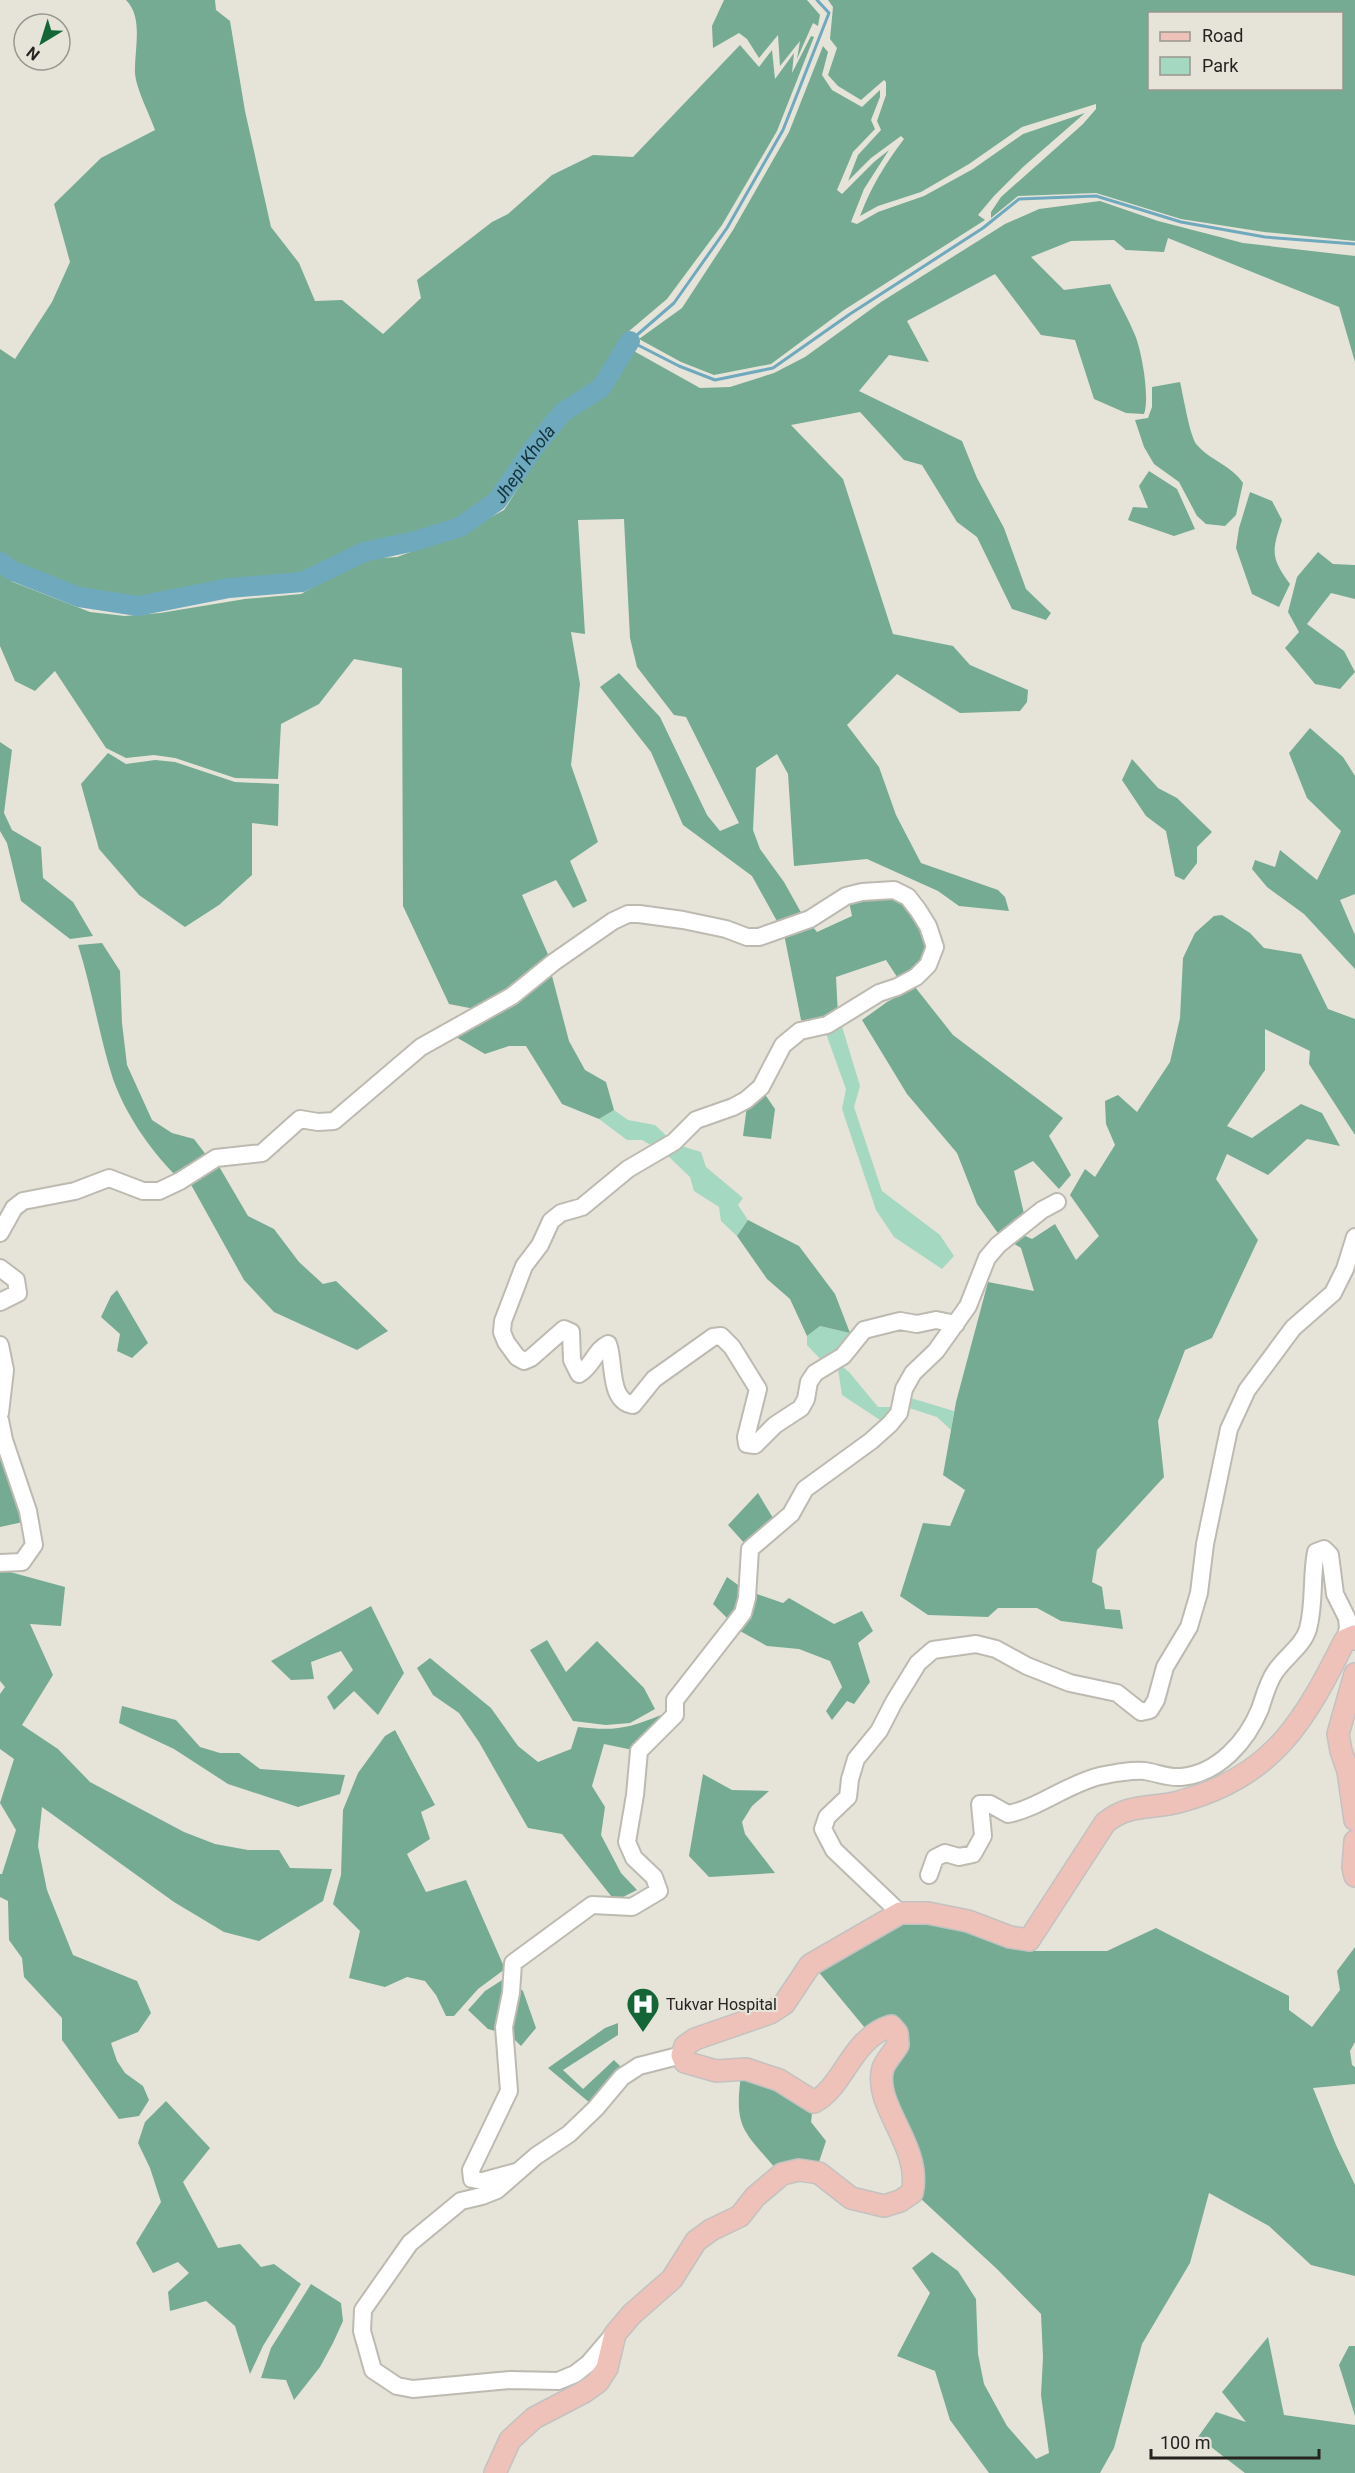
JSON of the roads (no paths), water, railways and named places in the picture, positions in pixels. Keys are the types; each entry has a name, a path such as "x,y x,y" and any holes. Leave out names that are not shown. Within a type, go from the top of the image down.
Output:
{"main road":[{"path":"495,2473 510,2439 534,2418 584,2392 598,2382 607,2368 615,2334 632,2314 672,2278 696,2241 711,2230 740,2216 755,2197 782,2174 800,2170 819,2173 851,2198 884,2206 900,2201 912,2193 915,2178 913,2162 881,2083 884,2067 898,2045 897,2033 891,2026 880,2029 863,2043 825,2097 814,2102 778,2080 746,2069 716,2071 685,2061 682,2055 685,2046 695,2039 770,2013 784,2004 810,1965 900,1913 928,1912 968,1921 1010,1937 1029,1940 1105,1823 1118,1812 1167,1805 1204,1795 1230,1784 1268,1758 1293,1732 1307,1712 1350,1640"},
{"path":"1355,1674 1338,1734 1348,1771 1355,1820"},
{"path":"1355,1841 1353,1867 1355,1876"}],"street":[{"path":"0,1233 14,1209 23,1201 75,1191 109,1178 143,1191 159,1191 180,1181 216,1158 262,1153 300,1119 318,1122 334,1121 421,1047 512,996 613,921 628,914 684,920 726,929 747,937 759,937 810,919 846,896 862,892 894,890 908,897 928,926 935,947 928,964 916,977 879,993 827,1025 800,1031 783,1045 761,1087 746,1100 696,1120 674,1142 628,1169 582,1207 561,1213 551,1221 540,1245 524,1266 503,1321 502,1332 517,1357 524,1361 531,1358 564,1329 571,1332 572,1360 579,1374 608,1344 612,1353 614,1382 619,1395 627,1404 633,1405 654,1379 713,1337 721,1336 732,1347 758,1389 746,1437 747,1444 755,1445 775,1425 801,1408 806,1399 808,1382 814,1373 843,1356 864,1330 900,1321 917,1324 936,1320 956,1324"},
{"path":"516,2172 483,2181 472,2179 471,2170 509,2091 504,2027 511,1993 513,1963 592,1905 633,1906 659,1891 654,1877 634,1858 627,1842 639,1751 675,1715 675,1700 743,1613 747,1598 750,1549 791,1515 806,1489 890,1424 899,1413 904,1389 913,1373 936,1351 968,1306 987,1258 998,1245 1042,1210 1057,1202"},
{"path":"900,1913 834,1850 823,1829 827,1817 848,1797 856,1759 879,1731 918,1663 933,1650 976,1644 996,1649 1027,1666 1070,1683 1117,1694 1141,1712 1150,1710 1156,1700 1165,1668 1189,1627 1199,1593 1205,1544 1229,1429 1247,1390 1293,1328 1333,1293 1345,1269 1355,1237"},
{"path":"0,1268 16,1280 18,1293 0,1302"},
{"path":"0,1345 5,1370 0,1413"},
{"path":"0,1420 4,1440 28,1511 34,1545 22,1562 0,1563"},
{"path":"929,1875 935,1858 945,1853 959,1857 973,1854 983,1836 980,1804 990,1804 1008,1814 1089,1779 1125,1770 1146,1771 1181,1778 1207,1768 1230,1755 1253,1725 1274,1673 1298,1647 1308,1631 1316,1552 1324,1549 1330,1555 1335,1594 1347,1618 1350,1640"},
{"path":"615,2334 582,2369 558,2381 510,2380 413,2389 397,2386 373,2370 362,2331 363,2310 410,2243 461,2200 497,2190 516,2172 569,2134 596,2108 622,2077 639,2066 682,2055"}],"waterway":[{"path":"817,0 829,13 783,130 727,228 674,303 630,341 679,366 715,380 773,368 850,314 983,228 1019,199 1096,196 1181,222 1265,237 1355,244"},
{"name":"Jhepi Khola","path":"0,562 13,571 79,597 138,606 229,588 302,582 364,552 415,541 460,527 497,501 535,446 563,412 601,388 630,341"}],"place":[{"name":"Tukvar Hospital","path":"643,2033"}]}
